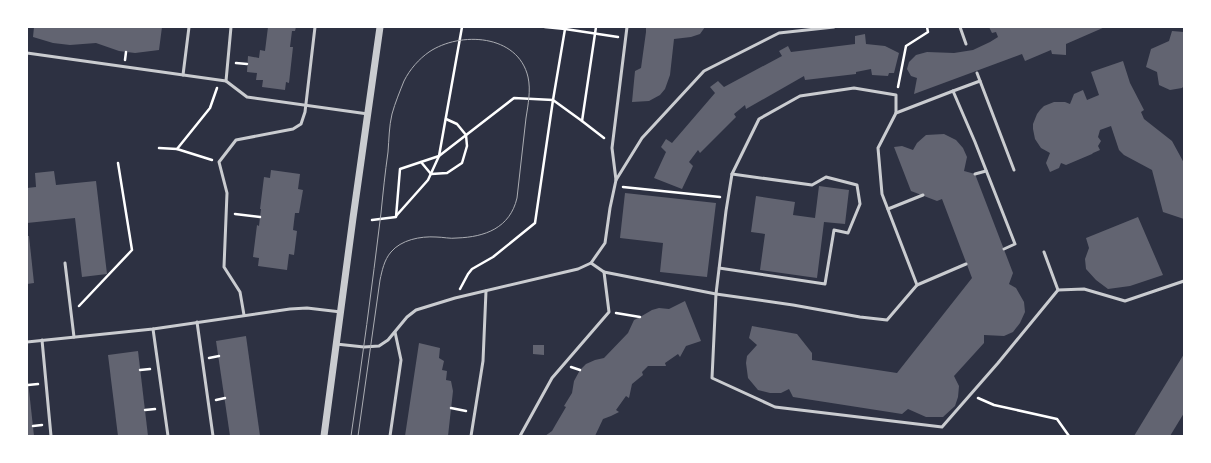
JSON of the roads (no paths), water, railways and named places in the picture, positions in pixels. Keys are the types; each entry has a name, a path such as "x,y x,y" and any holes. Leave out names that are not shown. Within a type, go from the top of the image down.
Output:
{"street":[{"path":"324,436 380,27"}],"lane":[{"path":"183,75 189,27"},
{"path":"226,81 231,27"},
{"path":"244,315 240,292 224,267 227,193 220,162 236,140 293,129 301,124 306,105 315,27"},
{"path":"336,344 364,347 379,346 388,340 407,317 416,310 455,298 578,269 591,263 605,243 616,180 612,148 627,27"},
{"path":"616,180 642,138 704,71 779,33 834,27"},
{"path":"960,27 966,44"},
{"path":"27,53 226,81 247,97 368,114"},
{"path":"977,73 1014,170"},
{"path":"896,113 980,81"},
{"path":"918,285 882,194 878,148 896,113 896,96 854,88 800,96 759,119 732,174 716,294 712,378 776,407 942,427 1058,290 1084,289 1125,301 1184,281"},
{"path":"953,91 1015,244 1004,249"},
{"path":"975,174 986,171"},
{"path":"719,268 825,284 834,230 848,233 860,204 857,185 826,177 812,185 732,174"},
{"path":"888,209 923,195"},
{"path":"1044,252 1058,290"},
{"path":"65,263 74,337"},
{"path":"591,263 604,272 716,294 887,320 918,285 966,264"},
{"path":"520,436 552,378 609,312 604,272"},
{"path":"471,436 483,361 486,291"},
{"path":"27,342 153,329 290,309 307,308 340,312"},
{"path":"197,322 213,436"},
{"path":"153,329 168,436"},
{"path":"390,436 402,360 395,332"},
{"path":"42,340 51,436"}],"tram line":[{"path":"351,436 378,241 392,114 404,81 409,72 429,52 442,45 456,41 471,39 486,40 513,52 522,63 529,82 529,98 517,198 514,208 509,217 502,224 486,233 477,236 454,238 417,238 400,244 391,252 387,258 380,280 358,436"}]}
